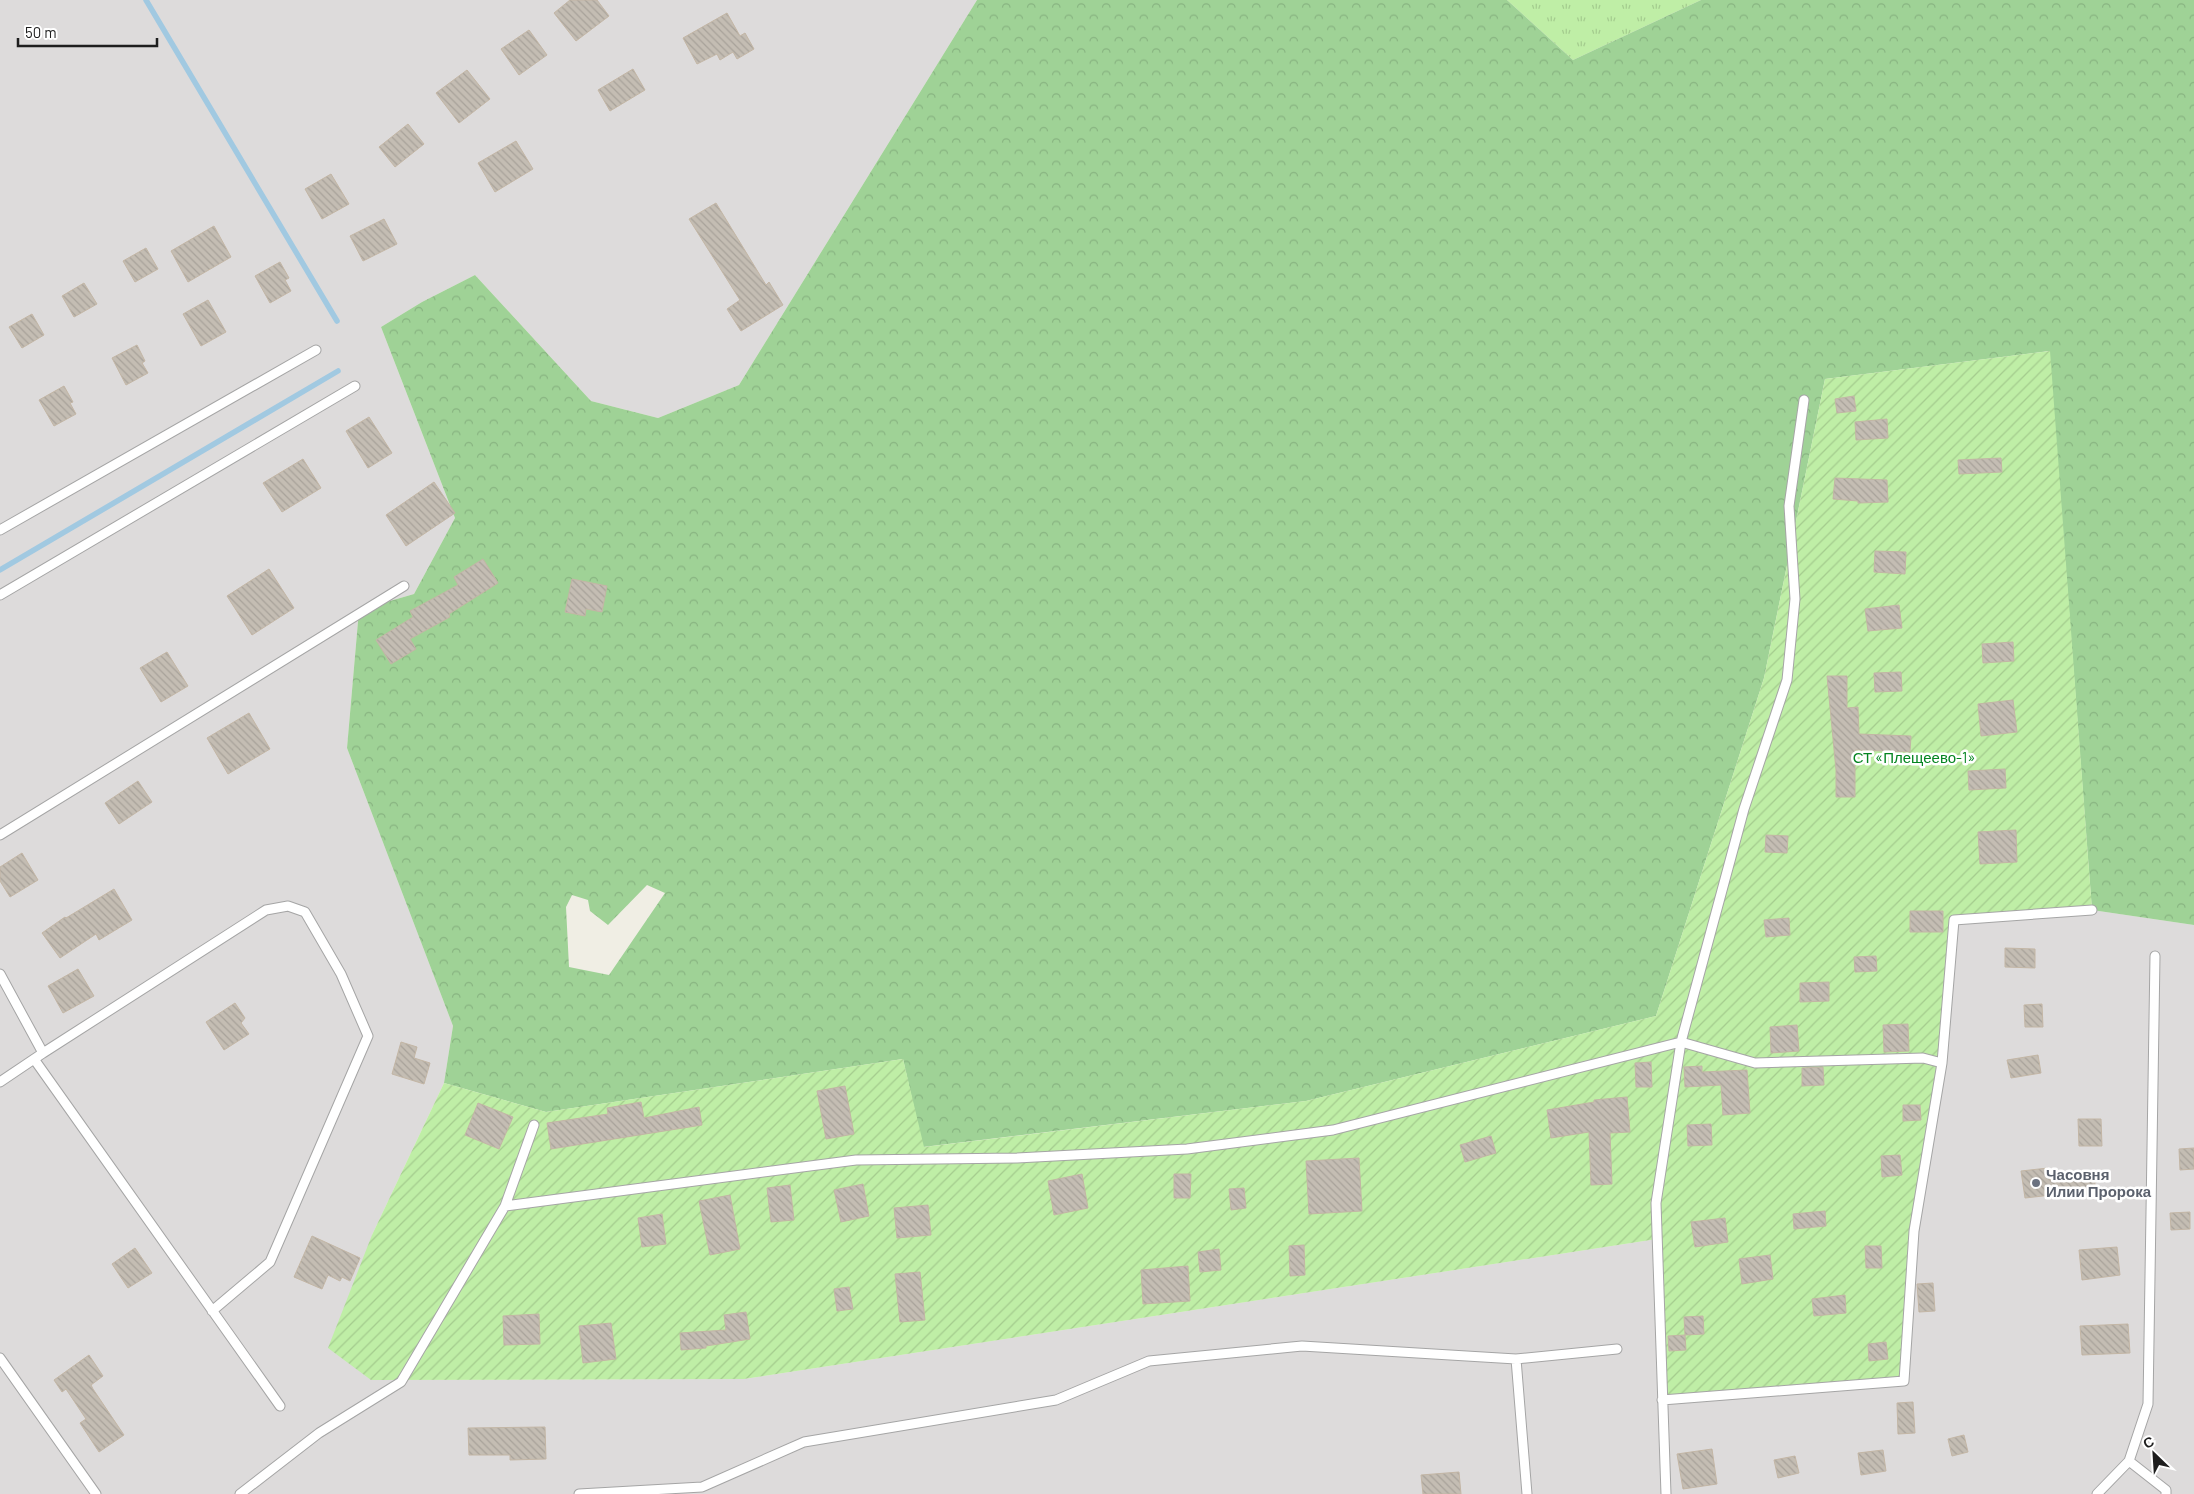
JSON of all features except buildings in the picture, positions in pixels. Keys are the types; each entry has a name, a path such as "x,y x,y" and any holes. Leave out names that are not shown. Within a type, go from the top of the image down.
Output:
{"lane":[{"path":"0,530 316,350"},
{"path":"0,596 354,386"},
{"path":"1666,1494 1656,1204 1681,1042 1744,808 1787,680 1795,599 1789,506 1804,400"},
{"path":"0,835 404,586"},
{"path":"0,1082 266,910 288,906 305,912 341,974 368,1036 270,1262 212,1311"},
{"path":"1662,1400 1904,1381 1914,1231 1942,1063 1954,920 2092,910"},
{"path":"2096,1494 2129,1461 2148,1404 2154,956"},
{"path":"0,974 43,1053"},
{"path":"505,1206 856,1160 1017,1158 1187,1150 1333,1130 1681,1042 1755,1063 1923,1058 1942,1063"},
{"path":"34,1059 280,1406"},
{"path":"240,1494 319,1433 401,1382 505,1206 534,1124"},
{"path":"579,1494 703,1490 804,1442 1056,1400 1149,1361 1302,1346 1516,1359 1617,1349"},
{"path":"0,1358 96,1494"},
{"path":"1516,1359 1527,1494"},
{"path":"2129,1461 2166,1490 2166,1494"}],"shaded area":[{"path":"0,0 977,0 739,385 658,418 591,401 475,275 422,302 381,327 455,518 414,594 359,610 347,748 453,1026 444,1083 372,1235 371,1380 744,1379 1657,1239 1914,1231 1954,920 2092,910 2194,925 2194,1494 0,1494"}],"green space":[{"path":"977,0 1507,0 1573,60 1701,0 2194,0 2194,925 2092,910 2049,351 1825,379 1764,678 1656,1016 1306,1101 923,1147 903,1059 546,1112 444,1083 453,1026 347,748 359,610 414,594 455,518 381,327 422,302 475,275 591,401 658,418 739,385","holes":["647,885 665,893 609,975 569,967 566,907 572,895 588,900 590,911 608,925"]},
{"path":"1507,0 1701,0 1573,60"},
{"name":"СТ «Плещеево-1»","path":"2050,351 2092,910 1954,920 1942,1063 1914,1231 1904,1381 1662,1400 1657,1239 744,1379 371,1380 328,1348 372,1235 444,1083 546,1112 903,1059 924,1147 1306,1101 1656,1016 1764,678 1825,379"}],"waterway":[{"path":"146,0 337,321"},
{"path":"0,570 338,371"}],"place":[{"name":"Часовня Илии Пророка","path":"2036,1183"}]}
